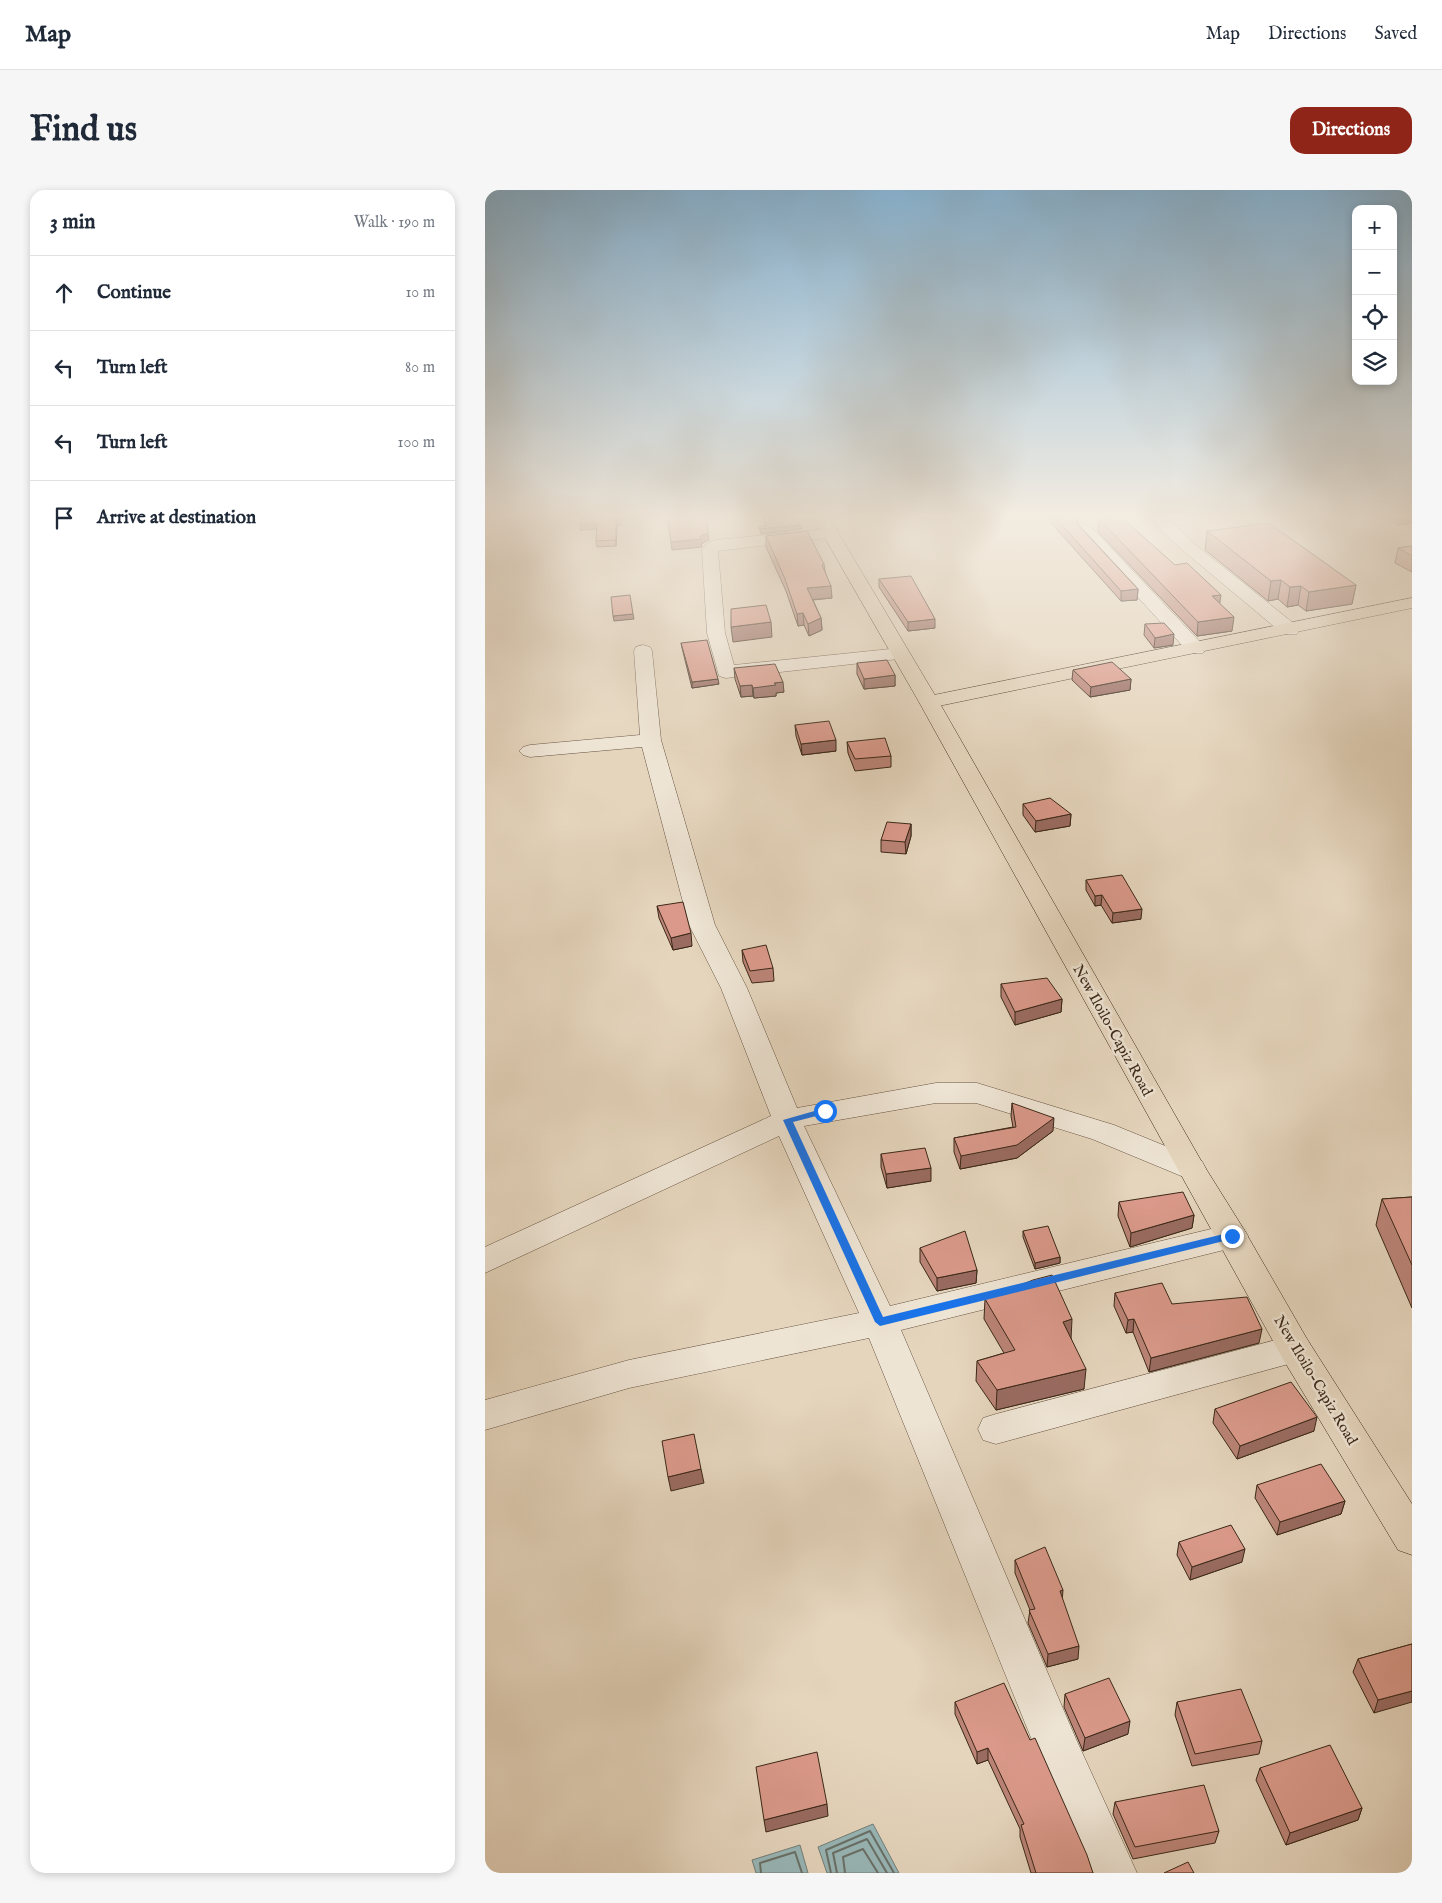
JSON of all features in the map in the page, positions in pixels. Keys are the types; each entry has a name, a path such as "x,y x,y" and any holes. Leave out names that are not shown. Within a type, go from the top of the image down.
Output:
{"main road":[{"name":"New Iloilo-Capiz Road","path":"866,596 929,702 1191,1169 1232,1236 1295,1349 1412,1538"},
{"path":"929,702 1290,630 1412,603"}],"street":[{"path":"714,596 716,633 726,672 900,654"},
{"path":"1146,596 1195,649"},
{"path":"1248,596 1290,630"},
{"path":"643,651 651,740 702,925 735,988 787,1120 880,1322 1060,1754 1114,1873"},
{"path":"531,751 651,740"},
{"path":"485,1261 787,1120 825,1111 936,1093 977,1093 1103,1132 1191,1169"},
{"path":"485,1415 629,1374 880,1322 1232,1236"},
{"path":"997,1429 1295,1349"}],"water":[{"path":"873,1824 899,1873 827,1873 818,1847"},
{"path":"800,1845 808,1873 756,1873 752,1860"}],"building":[{"path":"630,596 633,614 613,616 611,597"},
{"path":"791,596 811,596 821,618 808,624 803,613 797,614"},
{"path":"890,596 922,596 935,619 908,622"},
{"path":"1173,596 1216,596 1212,596 1234,617 1198,622"},
{"path":"766,605 771,622 731,627 731,609"},
{"path":"1164,623 1174,634 1155,638 1145,624"},
{"path":"707,640 718,679 692,682 681,643"},
{"path":"887,660 895,675 864,679 857,663"},
{"path":"1112,662 1131,679 1091,687 1073,670"},
{"path":"775,664 783,682 774,683 776,685 753,688 752,685 740,686 734,668"},
{"path":"829,721 836,740 801,744 795,725"},
{"path":"885,738 891,756 855,759 847,742"},
{"path":"1050,798 1071,814 1036,821 1023,804"},
{"path":"887,822 911,824 905,842 881,840"},
{"path":"1122,875 1142,909 1113,913 1102,895 1095,896 1086,880"},
{"path":"683,902 691,933 671,938 657,906"},
{"path":"766,945 773,968 750,971 742,950"},
{"path":"1047,978 1062,999 1015,1012 1001,984"},
{"path":"1012,1103 1054,1118 1017,1145 961,1156 954,1138 1016,1127"},
{"path":"925,1148 931,1168 886,1174 881,1154"},
{"path":"1183,1192 1194,1215 1131,1233 1119,1202"},
{"path":"1412,1197 1412,1265 1382,1199"},
{"path":"1048,1226 1060,1257 1035,1263 1023,1231"},
{"path":"965,1231 977,1270 937,1278 920,1248"},
{"path":"1052,1275 1072,1319 1063,1322 1086,1369 997,1390 977,1361 1015,1350 985,1299 1033,1280"},
{"path":"1162,1283 1172,1304 1247,1297 1262,1329 1151,1358 1134,1319 1128,1320 1115,1293"},
{"path":"1291,1382 1317,1417 1240,1446 1215,1409"},
{"path":"694,1434 701,1469 668,1477 662,1441"},
{"path":"1321,1464 1345,1501 1280,1522 1257,1485"},
{"path":"1231,1525 1245,1549 1192,1567 1179,1542"},
{"path":"1045,1547 1063,1590 1060,1591 1079,1646 1048,1654 1029,1610 1035,1609 1015,1560"},
{"path":"1412,1644 1412,1691 1378,1700 1358,1659"},
{"path":"1109,1678 1130,1721 1085,1738 1065,1694"},
{"path":"1004,1683 1030,1740 1035,1738 1087,1855 1093,1873 1036,1873 1021,1825 1024,1824 988,1748 977,1752 955,1702"},
{"path":"1241,1689 1262,1741 1195,1754 1177,1702"},
{"path":"1330,1745 1362,1808 1290,1833 1260,1768"},
{"path":"817,1752 827,1804 764,1820 756,1767"},
{"path":"1204,1785 1219,1831 1135,1847 1115,1802"},
{"path":"1188,1862 1194,1873 1164,1873"}],"route":[{"path":"825,1111 787,1120 880,1322 1232,1236"}]}
